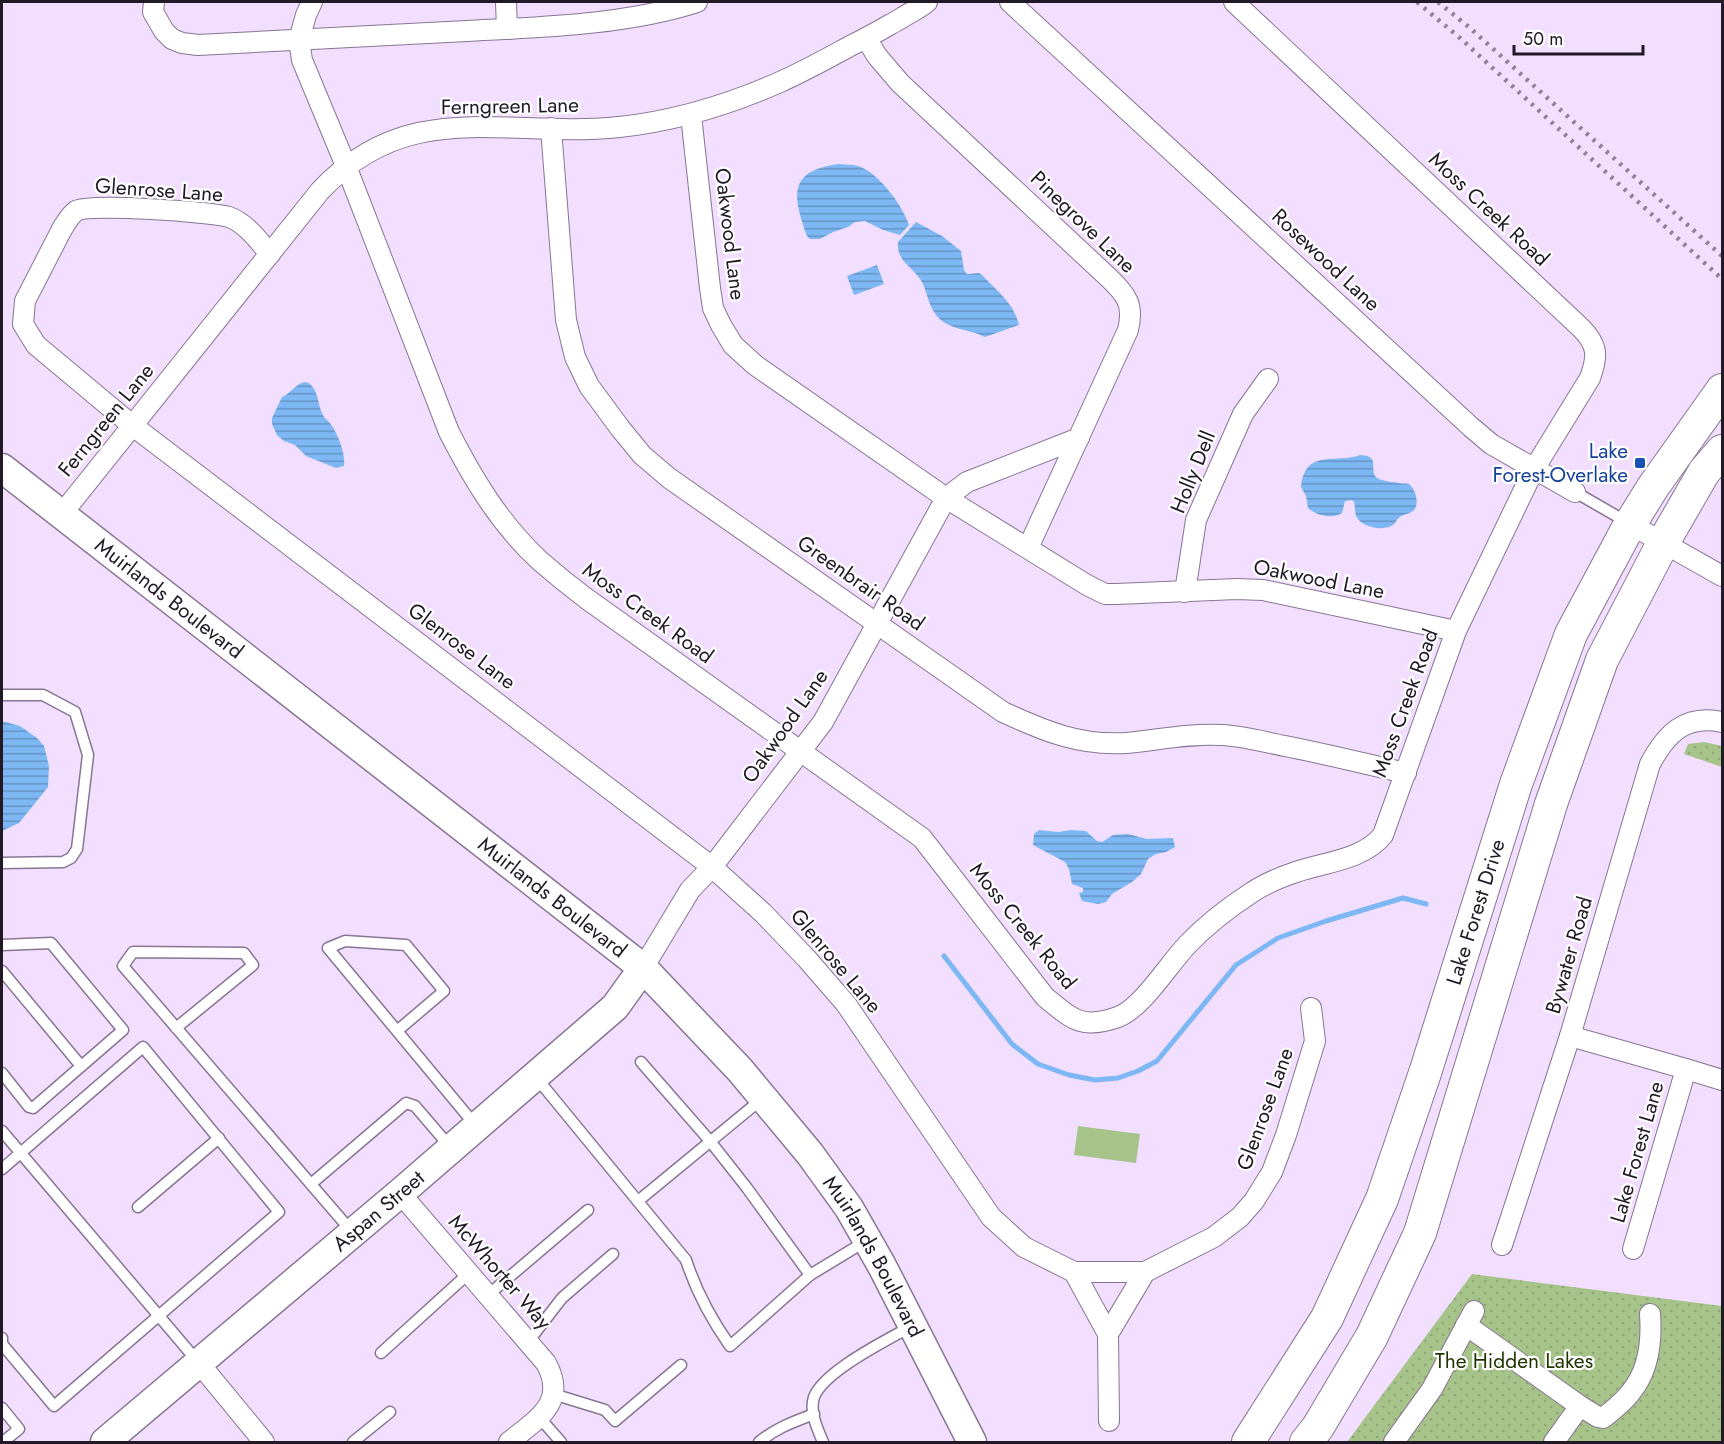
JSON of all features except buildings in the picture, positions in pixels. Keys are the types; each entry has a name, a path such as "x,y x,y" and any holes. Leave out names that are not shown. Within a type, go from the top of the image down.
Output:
{"main road":[{"name":"Lake Forest Drive","path":"1248,1443 1327,1318 1382,1199 1524,762 1571,634 1630,524 1653,487 1722,390"},
{"name":"Lake Forest Drive","path":"1306,1443 1372,1335 1420,1233 1555,793 1602,660 1663,543 1704,472 1722,451"},
{"name":"Muirlands Boulevard","path":"2,468 643,968 740,1070 810,1154 849,1208 972,1443"},
{"name":"Aspan Street","path":"105,1443 615,1007 643,968"}],"street":[{"path":"154,2 153,12 164,31 172,39 182,44 198,45 507,29 621,20 697,2"},
{"path":"298,40 312,2"},
{"path":"506,2 507,29"},
{"name":"Ferngreen Lane","path":"61,515 320,191 346,166 378,147 411,134 446,128 588,129 619,127 691,115 729,103 781,82 866,38 927,2"},
{"name":"Rosewood Lane","path":"1010,2 1491,444 1575,492"},
{"name":"Moss Creek Road","path":"298,40 302,60 346,166 449,432 486,498 506,524 539,560 587,599 922,838 1045,997 1069,1017 1082,1022 1097,1022 1120,1017 1135,1006 1185,946 1205,926 1253,891 1294,872 1353,855 1377,843 1383,835 1456,632 1534,469 1590,378 1595,364 1595,350 1590,338 1234,2"},
{"name":"Pinegrove Lane","path":"866,38 877,56 900,83 1121,289 1129,302 1131,316 1128,330 1028,548"},
{"name":"Oakwood Lane","path":"691,115 713,308 734,345 755,365 946,498 1106,594 1263,590 1456,632"},
{"name":"Greenbrair Road","path":"551,128 566,320 575,357 589,386 620,428 642,455 669,478 1003,712 1048,733 1068,738 1124,743 1193,736 1221,735 1248,738 1406,773"},
{"name":"Glenrose Lane","path":"270,254 252,233 239,223 218,215 96,207 77,211 69,218 25,301 23,324 36,345 133,426 712,867 763,913 846,1004 991,1217 1024,1246 1074,1272 1145,1272 1214,1237 1240,1217 1254,1202 1272,1172 1286,1135 1315,1041 1311,1008"},
{"name":"Holly Dell","path":"1185,592 1196,520 1243,414 1268,379"},
{"path":"946,498 967,482 1078,438"},
{"name":"Oakwood Lane","path":"643,968 690,890 712,867 823,722 946,498"},
{"path":"1630,524 1722,576"},
{"name":"Bywater Road","path":"1502,1245 1570,1036 1650,764 1663,742 1682,726 1707,720 1722,722"},
{"name":"Lake Forest Lane","path":"1570,1036 1722,1080"},
{"name":"Lake Forest Lane","path":"1633,1248 1686,1069"},
{"name":"McWhorter Way","path":"400,1193 546,1363 552,1374 553,1390"},
{"path":"1074,1272 1108,1334 1109,1421"},
{"path":"1108,1334 1145,1272"},
{"path":"1395,1443 1432,1389 1470,1318 1580,1406 1603,1418 1631,1392 1638,1382 1649,1350 1650,1314"},
{"path":"199,1363 264,1443"},
{"path":"509,1443 539,1417 552,1401 553,1390"},
{"path":"1554,1443 1580,1406"}],"lane":[{"name":"Rosewood Lane","path":"1575,492 1630,524"},
{"path":"2,695 44,695 75,712 88,755 77,849 71,858 63,862 2,863"},
{"path":"397,1031 444,991 437,981 406,945 345,941 328,948 366,994 476,1126"},
{"path":"2,945 51,943 123,1030 33,1108 29,1107 2,1073"},
{"path":"176,1028 253,964 244,953 133,952 123,966 176,1028 310,1184 353,1233"},
{"path":"2,971 81,1066"},
{"path":"2,1169 143,1047 279,1212 54,1406 2,1344 2,1338"},
{"path":"641,1062 710,1141 810,1275"},
{"path":"535,1076 686,1260 693,1283 730,1346 810,1275 867,1240"},
{"path":"638,1202 763,1098"},
{"path":"310,1184 406,1103 415,1106 451,1148"},
{"path":"2,1131 199,1363"},
{"path":"138,1208 219,1138"},
{"path":"488,1295 588,1210"},
{"path":"528,1342 562,1299 613,1254"},
{"path":"381,1353 469,1273"},
{"path":"823,1443 814,1414 814,1397 822,1386 832,1375 855,1359 912,1325"},
{"path":"553,1390 605,1410 615,1421 681,1365"},
{"path":"2,1408 19,1429 3,1443"},
{"path":"353,1443 390,1412"},
{"path":"759,1443 782,1426 814,1414"},
{"path":"539,1417 561,1443"}],"green space":[{"path":"1704,742 1722,746 1722,767 1684,754 1688,744"},
{"path":"1078,1126 1140,1134 1136,1163 1074,1155"},
{"name":"The Hidden Lakes","path":"1472,1274 1722,1306 1722,1442 1347,1442"}],"water":[{"path":"839,164 856,165 866,169 889,191 909,225 900,235 865,221 855,222 820,239 810,239 807,236 797,197 802,179 822,167"},
{"path":"916,222 942,236 961,251 964,270 967,274 982,275 1009,304 1019,325 985,337 952,326 938,317 932,309 920,278 903,260 898,249 898,242"},
{"path":"877,265 884,284 854,295 847,276"},
{"path":"306,382 313,388 323,415 338,437 344,455 344,466 336,468 306,456 295,445 284,441 277,435 272,424 272,418 282,397 299,384"},
{"path":"1360,455 1370,457 1377,478 1409,484 1415,492 1417,503 1414,510 1401,516 1391,526 1377,528 1362,523 1356,516 1352,500 1345,501 1342,513 1334,516 1320,515 1308,508 1306,496 1301,487 1309,467 1323,460"},
{"path":"2,721 20,726 37,738 44,746 49,766 48,787 19,823 2,831"},
{"path":"1039,830 1086,831 1097,841 1102,842 1113,835 1128,834 1147,839 1173,838 1175,847 1148,859 1141,874 1112,894 1106,902 1098,904 1082,901 1079,893 1083,892 1083,888 1072,884 1065,862 1033,845 1034,834"}],"waterway":[{"path":"944,956 1012,1044 1038,1064 1069,1075 1095,1080 1118,1078 1157,1061 1236,965 1278,938 1403,898 1426,904"}],"railway":[{"path":"1417,2 1460,38 1722,279"},
{"path":"1438,2 1470,28 1722,256"}],"place":[{"name":"Lake Forest-Overlake","path":"1640,463"}]}
